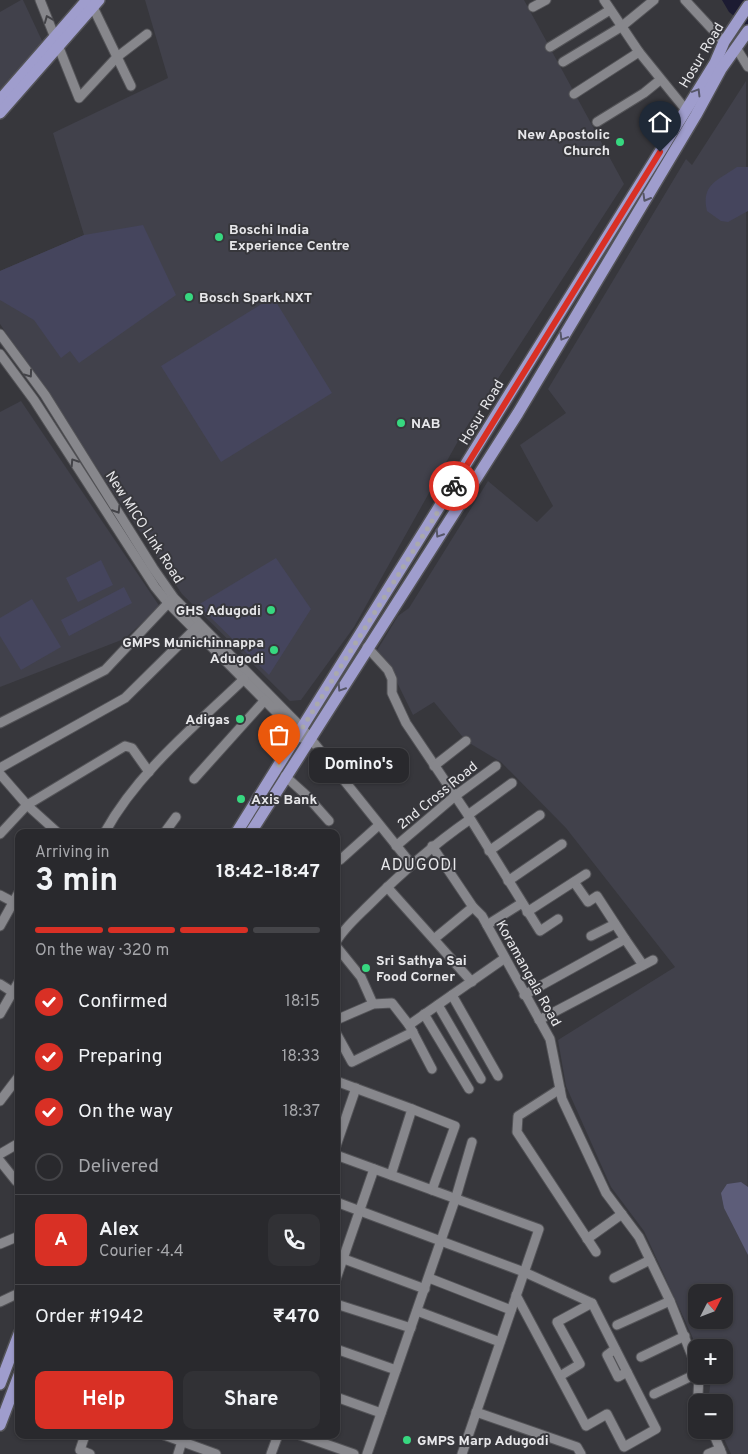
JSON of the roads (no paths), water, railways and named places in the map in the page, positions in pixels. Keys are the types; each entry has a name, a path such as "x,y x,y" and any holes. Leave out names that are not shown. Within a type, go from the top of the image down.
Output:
{"main road":[{"path":"0,113 92,2"},
{"name":"Hosur Road","path":"252,829 286,776 304,736 715,63 724,42 748,6"},
{"name":"Hosur Road","path":"239,829 367,647 518,413 696,115 721,69 748,31"},
{"path":"0,100 57,43"},
{"path":"0,1384 15,1345"},
{"path":"0,1425 15,1386"}],"street":[{"path":"40,0 79,98 117,56 147,34"},
{"path":"533,8 546,0"},
{"path":"604,0 639,52 686,110"},
{"path":"563,62 621,26 654,0"},
{"path":"685,0 724,42"},
{"path":"92,2 132,86"},
{"path":"550,47 610,10"},
{"path":"737,49 748,67"},
{"path":"574,94 639,52"},
{"path":"597,122 644,93 660,80"},
{"name":"New MICO Link Road","path":"0,334 45,396 153,568 171,600"},
{"name":"New MICO Link Road","path":"0,354 34,400 138,562 171,600 304,736"},
{"path":"0,723 105,670 171,600"},
{"path":"0,768 125,698 198,627"},
{"name":"New MICO Link Road","path":"198,627 265,700 304,736"},
{"path":"367,647 388,670 392,679 392,693 406,723 455,796 540,931 558,919"},
{"path":"107,829 116,811 148,772 244,678"},
{"path":"194,779 265,700"},
{"path":"304,736 327,766 332,768 412,865"},
{"path":"434,766 466,741"},
{"path":"0,834 27,805 129,746 148,772"},
{"name":"2nd Cross Road","path":"396,846 455,796 496,766"},
{"path":"0,774 27,805 54,829"},
{"path":"286,776 329,821"},
{"path":"340,928 432,846 512,783"},
{"path":"490,851 540,815"},
{"path":"167,829 176,817"},
{"path":"340,860 379,826"},
{"path":"508,881 562,844"},
{"name":"Koramangala Road","path":"432,846 487,925 550,1039 562,1099 606,1193 639,1237 670,1301 688,1344"},
{"path":"527,912 586,874"},
{"path":"574,882 588,902 597,896 643,964"},
{"path":"387,887 472,982"},
{"path":"0,895 15,903"},
{"path":"487,925 522,903"},
{"path":"0,926 15,905"},
{"path":"434,939 473,907"},
{"path":"591,936 615,924"},
{"path":"524,995 625,939"},
{"path":"340,951 361,976 373,1004"},
{"path":"340,1040 352,1062 411,1029 424,1014 505,958"},
{"path":"540,1020 653,960"},
{"path":"0,984 15,993"},
{"path":"0,1014 15,995"},
{"path":"452,995 498,1076"},
{"path":"340,1018 373,1004 392,1002 411,1029 432,1069"},
{"path":"438,1005 481,1079"},
{"path":"424,1014 469,1089"},
{"path":"340,1082 456,1126 432,1190"},
{"path":"1,1096 15,1083"},
{"path":"340,1134 356,1088"},
{"path":"560,1089 518,1116 517,1132 596,1252"},
{"path":"391,1176 412,1109"},
{"path":"368,1454 442,1241 472,1142"},
{"path":"0,1154 15,1145"},
{"path":"340,1156 391,1176 456,1197 539,1229 476,1412 465,1453"},
{"path":"0,1161 15,1180"},
{"path":"374,1169 360,1210 340,1257 425,1289"},
{"path":"340,1203 524,1272 592,1303 656,1429 624,1447 607,1414 586,1426 516,1295"},
{"path":"587,1239 622,1214"},
{"path":"0,1244 15,1238"},
{"path":"614,1278 650,1260"},
{"path":"429,1278 511,1310"},
{"path":"0,1302 15,1295"},
{"path":"617,1325 670,1301"},
{"path":"560,1376 580,1364 557,1322 592,1303"},
{"path":"340,1305 411,1328"},
{"path":"417,1312 500,1342"},
{"path":"641,1357 685,1336"},
{"path":"340,1350 396,1370"},
{"path":"654,1394 688,1379"},
{"path":"340,1398 381,1413"},
{"path":"476,1412 577,1447 581,1454"},
{"path":"84,1439 80,1450 90,1454"},
{"path":"178,1454 183,1439 216,1454"},
{"path":"271,1454 277,1439"},
{"path":"311,1439 354,1454"},
{"path":"708,1454 721,1452 716,1439"}],"place":[{"name":"New Apostolic Church","path":"620,142"},
{"name":"Boschi India Experience Centre","path":"219,237"},
{"name":"Bosch Spark.NXT","path":"189,297"},
{"name":"NAB","path":"401,423"},
{"name":"GHS Adugodi","path":"271,610"},
{"name":"GMPS Munichinnappa Adugodi","path":"274,650"},
{"name":"Adigas","path":"240,719"},
{"name":"Domino's","path":"279,765"},
{"name":"Axis Bank","path":"241,799"},
{"name":"Sri Sathya Sai Food Corner","path":"366,968"},
{"name":"GMPS Marp Adugodi","path":"407,1440"}],"district":[{"name":"ADUGODI","path":"419,864"}]}
